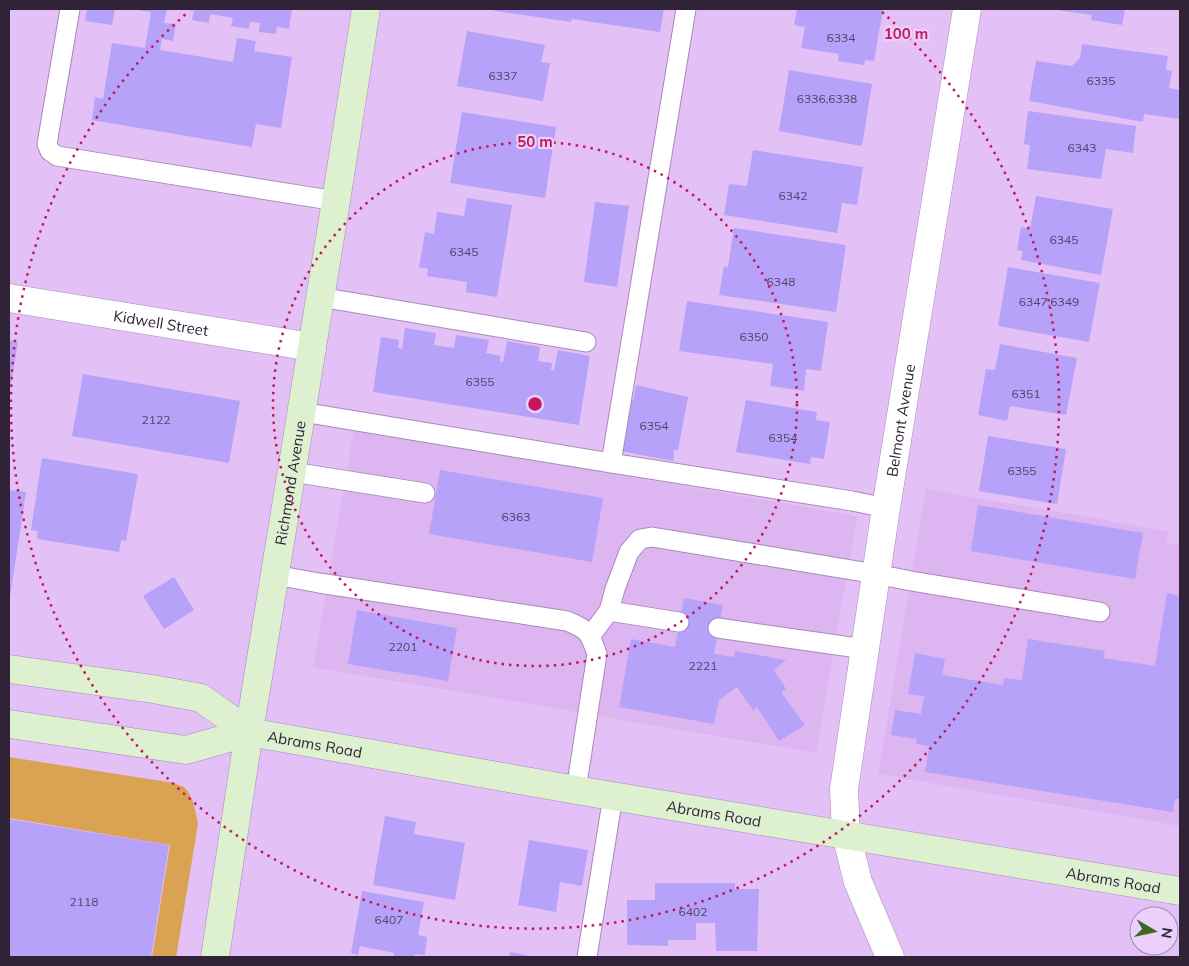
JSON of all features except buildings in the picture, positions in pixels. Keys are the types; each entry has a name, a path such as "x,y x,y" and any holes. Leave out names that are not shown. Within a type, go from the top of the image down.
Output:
{"main road":[{"name":"Richmond Avenue","path":"215,957 249,732 366,9"},
{"name":"Abrams Road","path":"9,669 201,698 249,732 576,790 1180,891"},
{"name":"Abrams Road","path":"9,724 186,750 249,732"}],"street":[{"name":"Belmont Avenue","path":"890,957 858,882 846,834 844,789 886,508 967,9"},
{"name":"Kidwell Street","path":"9,298 312,347"}],"lane":[{"path":"70,9 47,144 50,151 57,156 336,201"},
{"path":"611,463 686,9"},
{"path":"320,297 586,342"},
{"path":"302,412 886,508"},
{"path":"292,472 425,494"},
{"path":"591,636 609,612 615,589 629,552 640,539 652,537 1100,612"},
{"path":"275,575 567,621 581,627 591,636 597,654 576,790"},
{"path":"609,612 679,622"},
{"path":"718,628 865,649"},
{"path":"587,957 613,796"}],"shaded area":[{"path":"354,429 857,516 816,753 313,667"},
{"path":"926,489 1168,531 1166,543 1180,545 1180,826 878,774"},
{"path":"9,757 174,783 188,791 194,805 198,824 176,957 152,957 170,845 9,818"}]}
